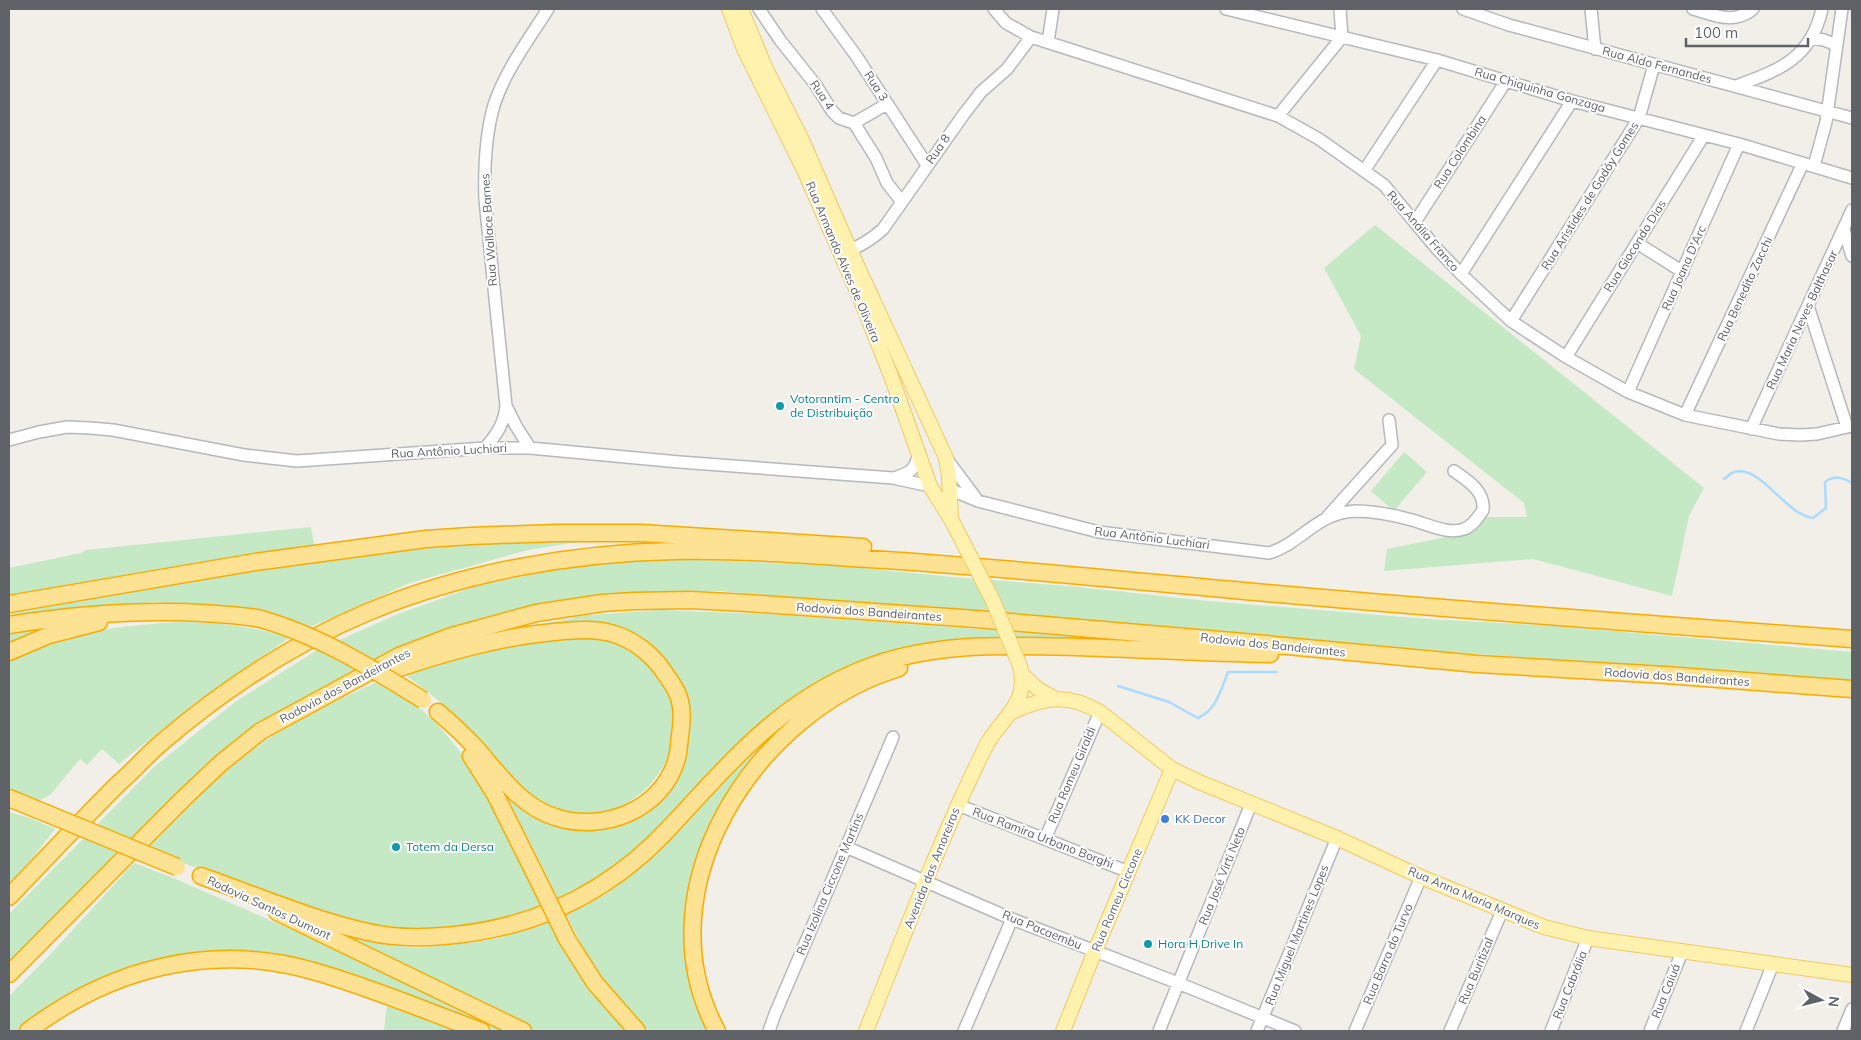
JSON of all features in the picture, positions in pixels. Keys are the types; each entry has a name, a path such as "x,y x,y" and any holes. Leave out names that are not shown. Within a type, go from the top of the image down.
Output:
{"highway":[{"path":"9,604 255,562 426,539 502,534 641,533 882,548 954,563"},
{"path":"9,897 159,745 231,688 285,655 341,625 396,602 480,576 526,566 627,554 673,551 764,553 954,563 1252,592 1852,639"},
{"name":"Rodovia dos Bandeirantes","path":"9,974 140,840 221,762 261,731 399,656 452,636 536,613 602,603 662,600 747,603 976,619 1478,664 1665,675 1852,690"},
{"path":"9,652 49,635 83,625 163,613"},
{"path":"9,625 80,615 206,613 256,618 297,631 323,642 382,674 423,700 461,732 513,791 532,806 553,817 580,823 593,823 630,814 653,796 668,778 677,760 681,728 678,696 659,664 649,654 628,640 614,634 574,630 540,633 492,641 451,651 344,685"},
{"path":"717,1031 701,994 695,970 692,949 693,909 697,885 713,839 736,794 752,772 781,739 803,720 824,703 852,687 922,661 951,655 1021,646"},
{"path":"201,876 332,922 370,932 394,936 430,937 468,934 544,915 568,904 615,876 664,834 768,725 817,690 864,668 919,653 948,648 1021,646 1392,657"},
{"path":"438,712 496,794 567,940 594,983 637,1031"},
{"name":"Rodovia Santos Dumont","path":"9,798 201,876 523,1031"},
{"path":"28,1031 80,997 125,977 172,964 232,959 274,962 312,970 481,1031"}],"main road":[{"name":"Rua Armando Alves de Oliveira","path":"729,9 744,49 943,452 949,477 951,519"},
{"name":"Rua Armando Alves de Oliveira","path":"741,9 765,67 802,140 930,486 951,519 992,601 1021,670"},
{"path":"919,452 927,447 943,452"},
{"path":"930,486 949,489"},
{"name":"Avenida das Amoreiras","path":"1021,670 1038,689 1054,698 1080,702 1100,712 1172,769"},
{"name":"Avenida das Amoreiras","path":"866,1031 958,805 990,739 1012,712 1020,694 1021,670"},
{"name":"Avenida das Amoreiras","path":"1012,712 1029,704 1054,698"},
{"name":"Rua Anna Maria Marques","path":"1172,769 1251,804 1337,838 1421,877 1544,927 1588,938 1852,975"},
{"name":"Rua Romeu Ciccone","path":"1063,1031 1172,769"}],"street":[{"name":"Rua Wallace Barnes","path":"485,448 500,430 505,418 506,406 484,170 491,117 502,87 548,9"},
{"name":"Rua 4","path":"759,9 835,114 839,118 854,122"},
{"name":"Rua 3","path":"822,9 857,57 927,165"},
{"name":"Rua Anália Franco","path":"994,9 1006,23 1031,37 1278,116 1319,139 1384,185 1460,274 1511,321 1566,357 1628,392 1685,415 1751,430 1800,435 1816,434 1850,427"},
{"path":"1048,42 1053,9"},
{"name":"Rua Chiquinha Gonzaga","path":"1226,9 1437,60 1572,100 1739,144 1852,178"},
{"path":"1278,116 1342,36 1340,9"},
{"name":"Rua Aldo Fernandes","path":"1463,9 1508,25 1852,118"},
{"path":"1591,9 1595,48"},
{"path":"1693,9 1722,18 1732,19 1753,9"},
{"path":"1736,86 1776,71 1791,61 1802,51 1811,38 1821,13 1833,24 1837,23 1841,14"},
{"name":"Rua Benedito Zacchi","path":"1685,415 1809,164 1828,110 1841,14"},
{"name":"Rua 8","path":"845,252 875,236 890,220 971,104 981,92 1007,69 1031,37"},
{"path":"1811,38 1824,40 1836,45"},
{"path":"1364,171 1437,60"},
{"name":"Rua Aristides de Godóy Gomes","path":"1511,321 1639,118 1654,65"},
{"name":"Rua Colombina","path":"1415,222 1506,81"},
{"path":"1460,274 1572,100"},
{"path":"887,104 854,122 876,158 887,183 902,202"},
{"name":"Rua Giocondo Dias","path":"1566,357 1704,135"},
{"name":"Rua Joana D'Arc","path":"1628,392 1739,144"},
{"name":"Rua Maria Neves Balthasar","path":"1751,430 1852,210"},
{"path":"1844,230 1852,256"},
{"path":"1637,242 1683,272"},
{"path":"1808,306 1850,427"},
{"name":"Rua Wallace Barnes","path":"506,406 530,448"},
{"path":"1327,517 1392,445 1388,420"},
{"name":"Rua Antônio Luchiari","path":"9,440 67,427 90,428 113,430 244,455 297,461 485,448 530,448 679,462 893,478 930,486"},
{"path":"893,478 906,475 912,470 916,464 919,452"},
{"path":"943,452 978,501"},
{"path":"1327,517 1339,513 1370,512 1410,519 1446,529 1462,530 1470,526 1483,510 1483,499 1473,485 1454,471"},
{"name":"Rua Antônio Luchiari","path":"949,489 978,501 1108,533 1270,553 1279,550 1327,517"},
{"name":"Rua Romeu Giraldi","path":"1045,839 1100,712"},
{"name":"Rua Izolina Ciccone Martins","path":"769,1031 893,737"},
{"name":"Rua José Virti Neto","path":"1159,1031 1251,804"},
{"name":"Rua Ramira Urbano Borghi","path":"958,805 1129,872"},
{"name":"Rua Miguel Martines Lopes","path":"1257,1031 1337,838"},
{"name":"Rua Pacaembu","path":"846,846 1012,919 1178,983 1295,1031"},
{"name":"Rua Barra do Turvo","path":"1355,1031 1421,877"},
{"name":"Rua Buritizal","path":"1450,1031 1502,911"},
{"path":"964,1031 1012,919"},
{"name":"Rua Cabrália","path":"1551,1031 1588,938"},
{"name":"Rua Caiuá","path":"1650,1031 1682,952"},
{"path":"1746,1031 1773,964"},
{"path":"1843,1031 1852,1009"}],"green space":[{"path":"1375,225 1704,488 1689,516 1672,596 1533,559 1384,571 1387,549 1461,534 1484,517 1527,517 1524,503 1354,369 1361,336 1324,268"},
{"path":"1404,452 1427,472 1394,511 1371,491"},
{"path":"311,527 314,545 9,597 9,568 81,553 86,550"},
{"path":"590,540 528,550 410,583 308,628 233,608 156,602 80,607 9,617 9,610 128,588 447,544"},
{"path":"662,558 842,566 1069,586 1208,601 1428,619 1555,626 1852,652 1852,683 1665,667 1363,646 719,591 647,592 541,605 465,625 391,653 317,690 248,732 206,766 159,811 9,965 9,914 154,767 235,702 317,650 398,614 482,584 567,568 616,561"},
{"path":"661,610 767,614 989,630 1015,631 1019,628 1149,644 1017,641 842,671 799,693 779,708 756,729 649,839 626,858 590,882 558,898 502,787 594,830 611,828 626,822 684,759 689,740 690,720 686,699 646,643 530,628 529,626 574,618 575,616"},
{"path":"185,622 237,626 289,638 195,703 119,764 102,749 87,765 80,759 51,794 38,802 9,791 9,661 51,643 94,631 139,625"},
{"path":"42,628 9,643 9,631"},
{"path":"567,636 607,639 632,649 645,659 663,682 673,707 674,728 670,749 662,769 649,786 633,799 614,809 592,813 571,813 561,811 538,800 516,782 459,719 401,671 471,652"},
{"path":"377,682 421,709 444,732 464,757 477,775 544,909 461,929 385,929 305,907 144,849 210,785 263,743 282,730 329,704"},
{"path":"798,713 763,753 692,891 713,1031 650,1031 624,1005 602,977 566,914 610,891 640,867 686,823 751,755"},
{"path":"9,812 30,818 55,829 9,884"},
{"path":"134,863 171,877 336,949 506,1031 496,1031 342,975 195,956 30,1023 19,1031 9,1031 9,996 46,959"},
{"path":"550,921 628,1031 536,1031 498,1014 337,933 386,945 418,948 497,939"},
{"path":"387,1002 468,1031 384,1031"}],"waterway":[{"path":"1724,479 1734,472 1744,472 1754,476 1764,482 1792,508 1802,515 1813,518 1826,508 1825,482 1832,478 1838,478 1852,483"},
{"path":"1118,686 1169,702 1198,718 1214,705 1228,672 1276,672"}],"place":[{"name":"Votorantim - Centro de Distribuição","path":"780,406"},
{"name":"KK Decor","path":"1165,819"},
{"name":"Totem da Dersa","path":"396,847"},
{"name":"Hora H Drive In","path":"1148,944"}]}
